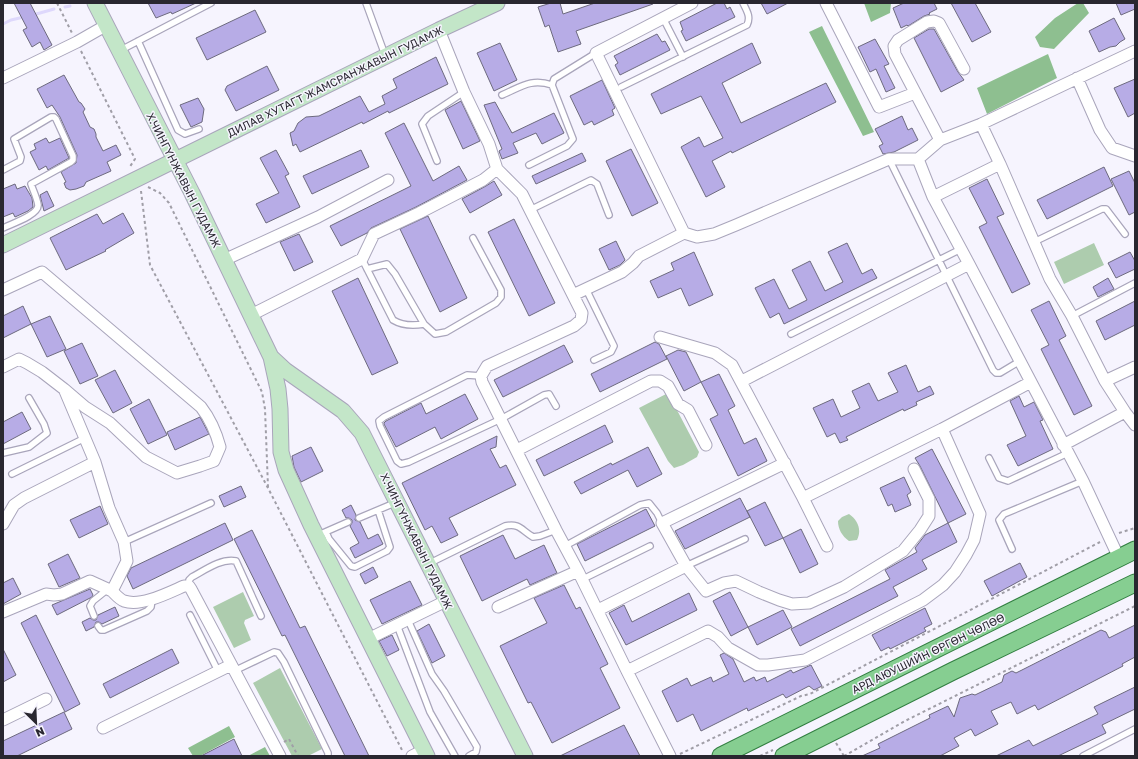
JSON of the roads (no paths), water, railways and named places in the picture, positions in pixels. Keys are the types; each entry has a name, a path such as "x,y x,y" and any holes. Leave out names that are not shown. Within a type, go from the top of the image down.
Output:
{"main road":[{"name":"Х.ЧИНГҮНЖАВЫН ГУДАМЖ","path":"94,3 175,159 272,357 278,396 281,452 286,470 321,534 417,754"},
{"name":"ДИЛАВ ХУТАГТ ЖАМСРАНЖАВЫН ГУДАМЖ","path":"3,245 175,159 497,3"},
{"name":"Х.ЧИНГҮНЖАВЫН ГУДАМЖ","path":"272,357 285,370 343,411 362,432 525,756"},
{"name":"АРД АЮУШИЙН ӨРГӨН ЧӨЛӨӨ","path":"721,756 1135,550"},
{"path":"785,756 953,671 1135,583"},
{"path":"949,642 958,647 961,653 958,663 953,671"}],"street":[{"path":"684,233 596,53 692,3"},
{"path":"826,3 879,107 915,94"},
{"path":"940,140 895,54 894,46 898,40 927,22 934,21 939,23 964,70"},
{"path":"3,78 106,26"},
{"path":"439,30 464,92 489,144 497,169 522,194 582,313 581,320 574,326 487,366 481,376 482,382 598,610 670,756"},
{"path":"573,295 622,272 639,256 684,233 697,237 714,234 889,159 918,160 940,140 981,124 1135,51"},
{"path":"1078,78 1100,130 1112,148 1135,156"},
{"path":"981,124 1050,279 1072,316 1105,382 1135,425"},
{"path":"918,160 933,197 1083,481 1119,558"},
{"path":"933,197 1000,164"},
{"path":"251,315 364,264 374,234 483,180 497,169"},
{"path":"224,260 318,217 388,180"},
{"path":"742,381 969,264"},
{"path":"3,290 42,272 201,407 209,417 216,431 220,447 214,461 177,473 146,457 110,423 85,408 64,389 27,363 19,359 3,367"},
{"path":"660,337 715,353 732,365 742,381 827,546"},
{"path":"1105,382 1135,367"},
{"path":"517,450 651,381 660,381 668,386 678,404 688,410 706,445"},
{"path":"803,498 942,429 1031,382"},
{"path":"64,389 95,462 109,508 124,542 127,561 110,590"},
{"path":"1066,449 1125,412"},
{"path":"627,671 708,631 718,637 728,648 758,665 806,660 922,600 944,585 955,572 974,540 980,514 942,429"},
{"path":"3,524 14,505 24,498 95,462"},
{"path":"785,463 662,523 686,566 706,591 724,583 736,581 779,600 792,604 809,603 844,587 902,551 920,530 929,516 929,499 914,469"},
{"path":"598,610 686,566"},
{"path":"498,607 580,575"},
{"path":"3,612 46,594 62,594 90,581 110,590 122,601 136,603 184,586 189,586 280,756"},
{"path":"368,639 446,601"},
{"path":"102,728 218,671 233,668"},
{"path":"3,720 46,699"}],"lane":[{"path":"119,52 211,3"},
{"path":"366,3 386,56"},
{"path":"621,87 747,25 750,20 742,3"},
{"path":"663,18 683,56"},
{"path":"138,41 178,130 185,134 199,129"},
{"path":"529,165 567,146 573,139 552,85 554,79 596,53"},
{"path":"502,95 533,82 542,82 552,85"},
{"path":"437,161 422,124 428,116 464,92"},
{"path":"3,170 20,161 21,157 14,139 51,117 56,119 73,156 73,160 31,184 38,206 36,212 3,228"},
{"path":"889,159 938,260 996,373 1000,373 1020,361"},
{"path":"530,210 591,180 597,184 608,215"},
{"path":"1034,242 1102,209 1106,209 1125,234"},
{"path":"424,324 410,326 399,324 393,320 364,264 387,264 395,274 424,324 435,334 446,332 496,303 501,297 501,290 473,238"},
{"path":"791,334 961,248"},
{"path":"1072,316 1135,283"},
{"path":"586,289 614,346 611,352 594,360"},
{"path":"481,376 467,376 460,379 384,417 379,421 397,460 401,464 409,462 501,419 544,394 549,394 556,406"},
{"path":"3,454 29,447 47,433 44,424 29,398"},
{"path":"12,474 85,438"},
{"path":"989,458 999,478 1008,481 1066,449"},
{"path":"1012,549 1000,520 1004,514 1083,481"},
{"path":"359,518 397,502"},
{"path":"124,542 211,503"},
{"path":"565,546 640,505 649,503 657,513 662,523"},
{"path":"321,534 329,539 351,566 355,567 387,551 390,547 378,510"},
{"path":"321,534 348,522"},
{"path":"428,564 505,526 514,524 520,526 533,537 556,530"},
{"path":"686,566 745,539"},
{"path":"580,575 650,546"},
{"path":"189,586 189,580 192,577 223,561 236,561 260,616"},
{"path":"94,616 90,606 93,600 110,590"},
{"path":"98,626 100,630 104,630 147,611 151,607 152,598"},
{"path":"190,615 218,671"},
{"path":"408,620 432,674 444,691 477,747 476,752 468,756"},
{"path":"397,625 430,712 455,756"},
{"path":"233,668 274,652 278,653 284,662 328,752 328,756"},
{"path":"1083,756 1135,729"}],"waterway":[{"path":"65,7 70,6"},
{"path":"33,15 54,9"},
{"path":"3,24 11,20 24,17"}]}
